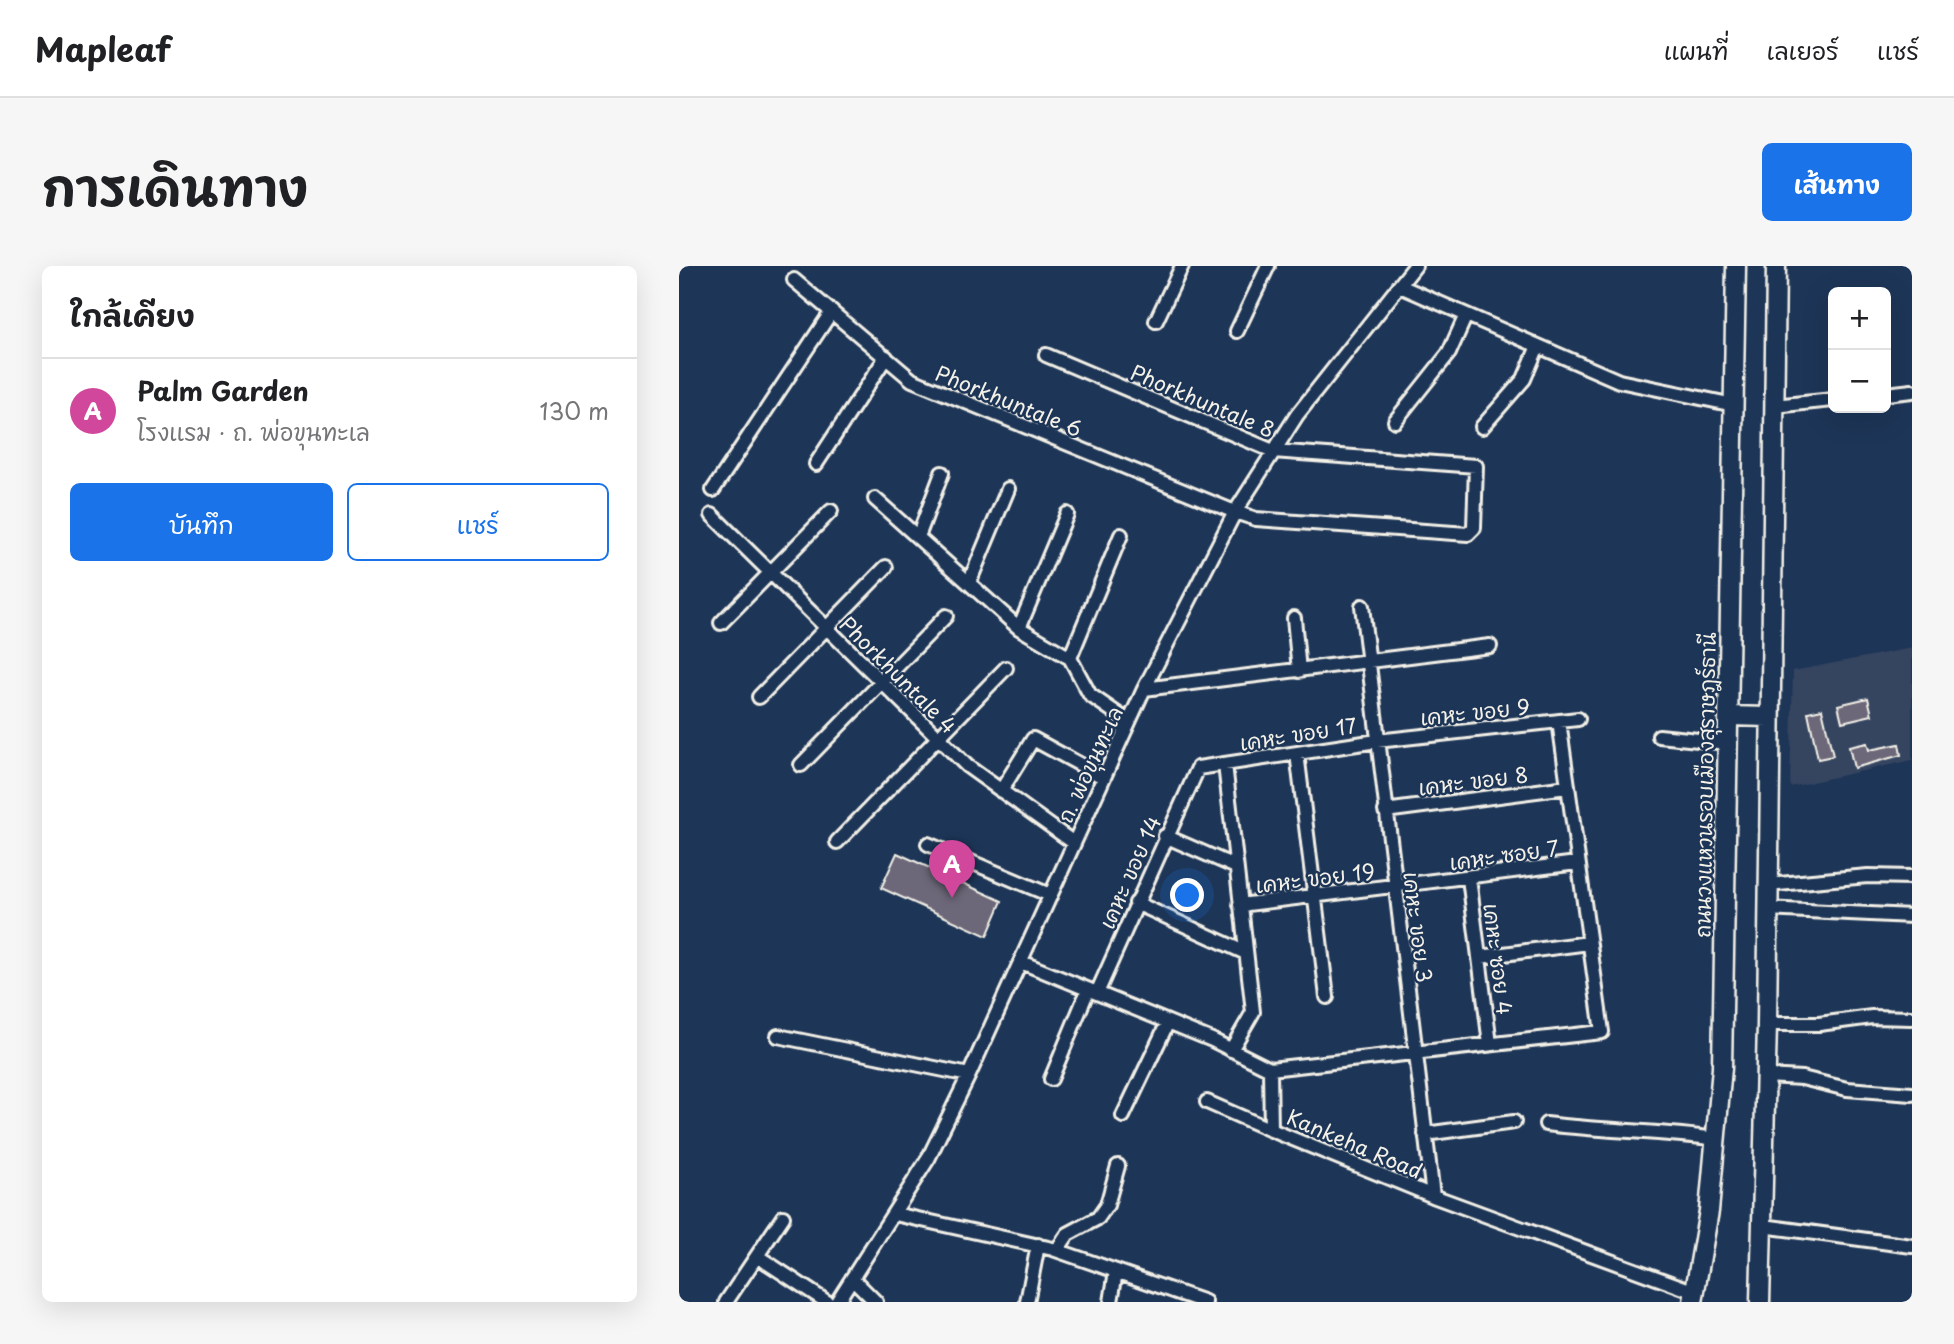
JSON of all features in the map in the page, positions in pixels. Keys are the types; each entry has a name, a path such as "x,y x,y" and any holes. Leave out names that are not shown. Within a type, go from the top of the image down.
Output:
{"highway":[{"name":"ถนนวงแหวนรอบเมืองสุราษฎร์ธานี","path":"1694,1297 1717,1139 1722,1068 1736,266"},
{"path":"1760,1302 1767,1024 1776,266"},
{"path":"1728,716 1769,717"}],"street":[{"path":"1156,321 1182,266"},
{"path":"1237,331 1268,266"},
{"name":"ถ. พ่อขุนทะเล","path":"837,1302 927,1160 1021,962 1144,689 1235,512 1273,451 1415,266"},
{"name":"Phorkhuntale 6","path":"794,279 912,380 1256,519 1468,534 1474,528 1476,466"},
{"path":"1400,286 1619,381 1734,405"},
{"path":"713,490 832,311"},
{"path":"1395,421 1449,353 1466,315"},
{"path":"1482,428 1524,380 1538,346"},
{"name":"Phorkhuntale 8","path":"1046,355 1273,451 1476,466"},
{"path":"816,464 886,357"},
{"path":"1891,393 1912,391"},
{"path":"1774,406 1828,401"},
{"path":"918,537 942,473"},
{"path":"969,583 1008,489"},
{"path":"875,499 1019,628 1070,658 1090,695 1129,722"},
{"path":"721,623 831,512"},
{"path":"1019,628 1067,514"},
{"name":"Phorkhuntale 4","path":"712,515 937,740 1001,791 1074,843"},
{"path":"1070,658 1121,535"},
{"path":"759,697 887,567"},
{"name":"เคหะ ขอย 3","path":"1362,606 1433,1196"},
{"path":"801,765 946,616"},
{"path":"1294,618 1299,671"},
{"path":"1144,689 1490,646"},
{"path":"837,842 1006,668"},
{"name":"เคหะ ขอย 9","path":"1377,741 1578,719"},
{"path":"1021,962 1168,1022 1270,1069 1602,1032 1566,788 1559,721"},
{"path":"1659,736 1728,743"},
{"path":"1001,791 1033,739 1103,777"},
{"name":"เคหะ ขอย 17","path":"1198,768 1377,741"},
{"path":"1297,753 1327,997"},
{"name":"เคหะ ขอย 17","path":"1225,764 1253,1012 1231,1050"},
{"name":"เคหะ ขอย 14","path":"1051,1079 1198,768"},
{"name":"เคหะ ขอย 8","path":"1385,811 1566,788"},
{"path":"1165,836 1236,867"},
{"path":"928,844 1050,895"},
{"name":"เคหะ ซอย 7","path":"1395,887 1577,863"},
{"path":"1767,885 1868,876 1912,877"},
{"name":"เคหะ ซอย 4","path":"1469,878 1490,1044"},
{"name":"เคหะ ขอย 19","path":"1240,905 1395,887"},
{"path":"1136,903 1246,953"},
{"path":"1767,909 1912,916"},
{"path":"1480,957 1589,943"},
{"path":"1767,1024 1819,1024 1873,1017 1912,1018"},
{"path":"1123,1116 1168,1022"},
{"path":"778,1036 969,1074"},
{"name":"Kankeha Road","path":"1270,1069 1272,1130 1433,1196 1694,1297"},
{"path":"1766,1076 1802,1078 1847,1089 1912,1094"},
{"path":"1207,1102 1272,1130"},
{"path":"1425,1134 1514,1122"},
{"path":"1546,1124 1607,1131 1662,1131 1717,1139"},
{"path":"1057,1250 1075,1228 1098,1218 1107,1205 1118,1166"},
{"path":"895,1214 1057,1250 1205,1302"},
{"path":"726,1302 783,1217"},
{"path":"1763,1226 1912,1246"},
{"path":"1027,1302 1038,1245"},
{"path":"757,1256 827,1302"},
{"path":"1111,1302 1117,1271"},
{"path":"852,1278 876,1302"}],"shaded area":[{"path":"1912,648 1912,760 1790,787 1793,671"}],"building":[{"path":"1868,698 1872,715 1842,722 1838,705"},
{"path":"1822,709 1833,756 1818,759 1808,712"},
{"path":"1867,743 1869,750 1899,744 1901,755 1854,768 1849,747"},
{"path":"897,853 1002,901 987,936 881,888"}],"place":[{"name":"Palm Garden","path":"952,898"}]}
